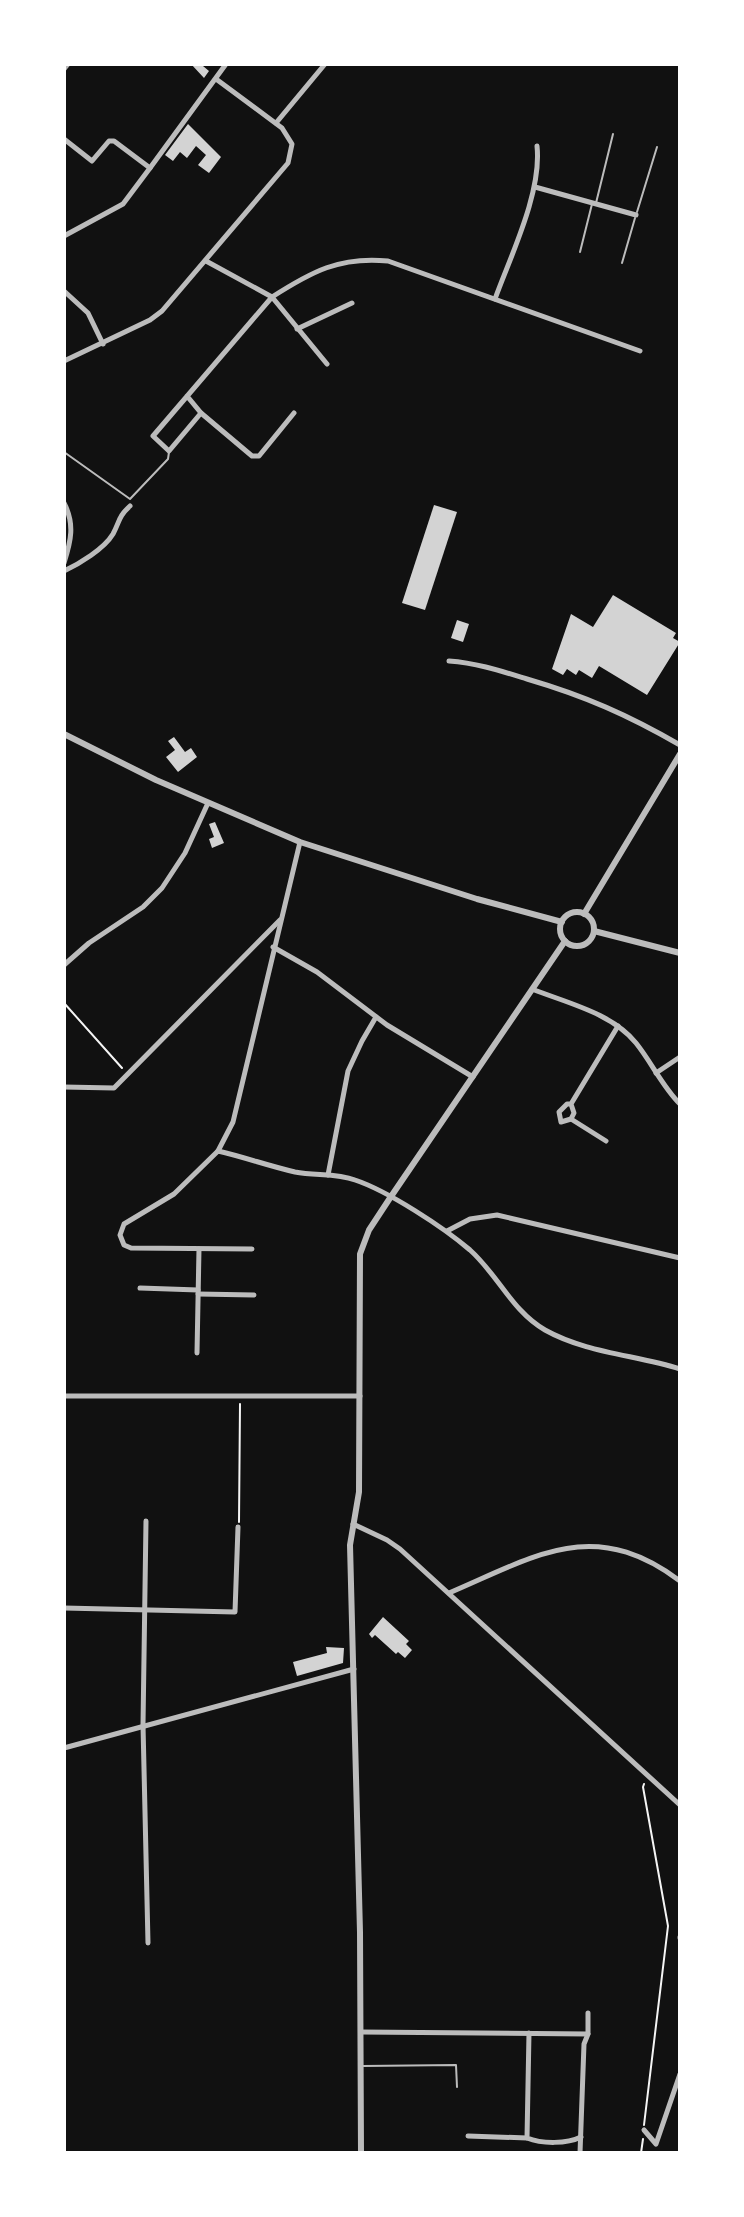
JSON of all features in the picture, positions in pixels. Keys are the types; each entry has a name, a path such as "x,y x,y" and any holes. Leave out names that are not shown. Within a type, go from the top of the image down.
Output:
{"street":[{"path":"64,69 68,64"},
{"path":"64,236 123,204 226,64"},
{"path":"276,123 325,64"},
{"path":"64,361 103,344 162,311 288,163 292,144 276,123 216,79"},
{"path":"64,139 92,161 109,141 114,141 150,168"},
{"path":"495,299 535,187 540,166 537,146"},
{"path":"535,187 636,215"},
{"path":"201,413 169,451 153,436 272,297 312,272 356,259 388,261 640,351"},
{"path":"206,261 272,297 327,364"},
{"path":"64,291 88,313 103,344"},
{"path":"297,329 352,303"},
{"path":"187,396 201,413 252,456 259,456 294,413"},
{"path":"64,503 71,516 72,527 64,563"},
{"path":"64,571 111,538 118,517 130,506"},
{"path":"449,661 474,662 580,694 628,715 680,745"},
{"path":"64,734 106,757 300,842 477,899 562,922"},
{"path":"584,914 680,754"},
{"path":"64,965 89,943 143,907 162,888 185,853 208,803"},
{"path":"252,1249 131,1248 121,1241 121,1229 124,1224 174,1194 218,1151 233,1122 300,842"},
{"path":"573,913 584,914 592,921 592,937 583,945 576,946 565,941 560,932 562,922 573,913"},
{"path":"64,1087 114,1088 281,919"},
{"path":"594,931 680,953"},
{"path":"361,2153 350,1545 359,1492 360,1254 369,1230 565,941"},
{"path":"273,947 317,972 377,1017 474,1078"},
{"path":"532,989 618,1026 637,1044 669,1093 680,1104"},
{"path":"328,1175 348,1071 377,1017"},
{"path":"571,1104 574,1113 571,1119 561,1122 558,1115 563,1107 571,1104 618,1026"},
{"path":"656,1073 680,1057"},
{"path":"571,1119 606,1141"},
{"path":"218,1151 296,1172 340,1176 361,1182 447,1231 482,1262 526,1317 543,1329 590,1347 680,1369"},
{"path":"447,1231 470,1219 497,1215 680,1258"},
{"path":"197,1353 199,1249"},
{"path":"140,1288 254,1295"},
{"path":"64,1396 361,1396"},
{"path":"146,1521 143,1725 148,1943"},
{"path":"353,1524 387,1540 449,1593 680,1805"},
{"path":"64,1608 235,1612 238,1527"},
{"path":"449,1593 538,1555 559,1548 583,1546 630,1552 659,1566 680,1581"},
{"path":"64,1748 354,1669"},
{"path":"580,2151 588,2013"},
{"path":"361,2032 588,2034"},
{"path":"527,2138 529,2033"},
{"path":"644,2130 656,2144 680,2074"},
{"path":"468,2136 571,2142 581,2137"},
{"path":"571,2142 580,2151"}],"lane":[{"path":"580,252 613,134"},
{"path":"622,263 657,147"},
{"path":"64,452 130,499 164,464 169,451"},
{"path":"361,2066 456,2065 457,2087"}],"path":[{"path":"64,1003 128,1075"},
{"path":"238,1527 240,1395"},
{"path":"641,2153 668,1926 643,1787 648,1775"}],"building":[{"path":"191,64 205,64 203,66 209,71 204,78"},
{"path":"188,124 221,157 209,173 198,165 206,155 196,146 187,158 180,152 173,161 165,155"},
{"path":"434,505 457,512 425,610 402,603"},
{"path":"613,595 676,633 673,638 680,642 647,695 599,666 592,678 579,670 576,675 567,669 563,675 552,669 571,614 593,627"},
{"path":"457,620 469,624 463,642 451,638"},
{"path":"174,737 185,752 191,748 197,757 178,772 166,757 175,750 168,741"},
{"path":"215,822 224,843 212,848 209,839 214,837 209,824"},
{"path":"383,1617 409,1641 406,1644 412,1650 405,1658 375,1635 372,1638 369,1634"},
{"path":"326,1647 344,1648 343,1663 297,1676 293,1662 327,1653"}]}
